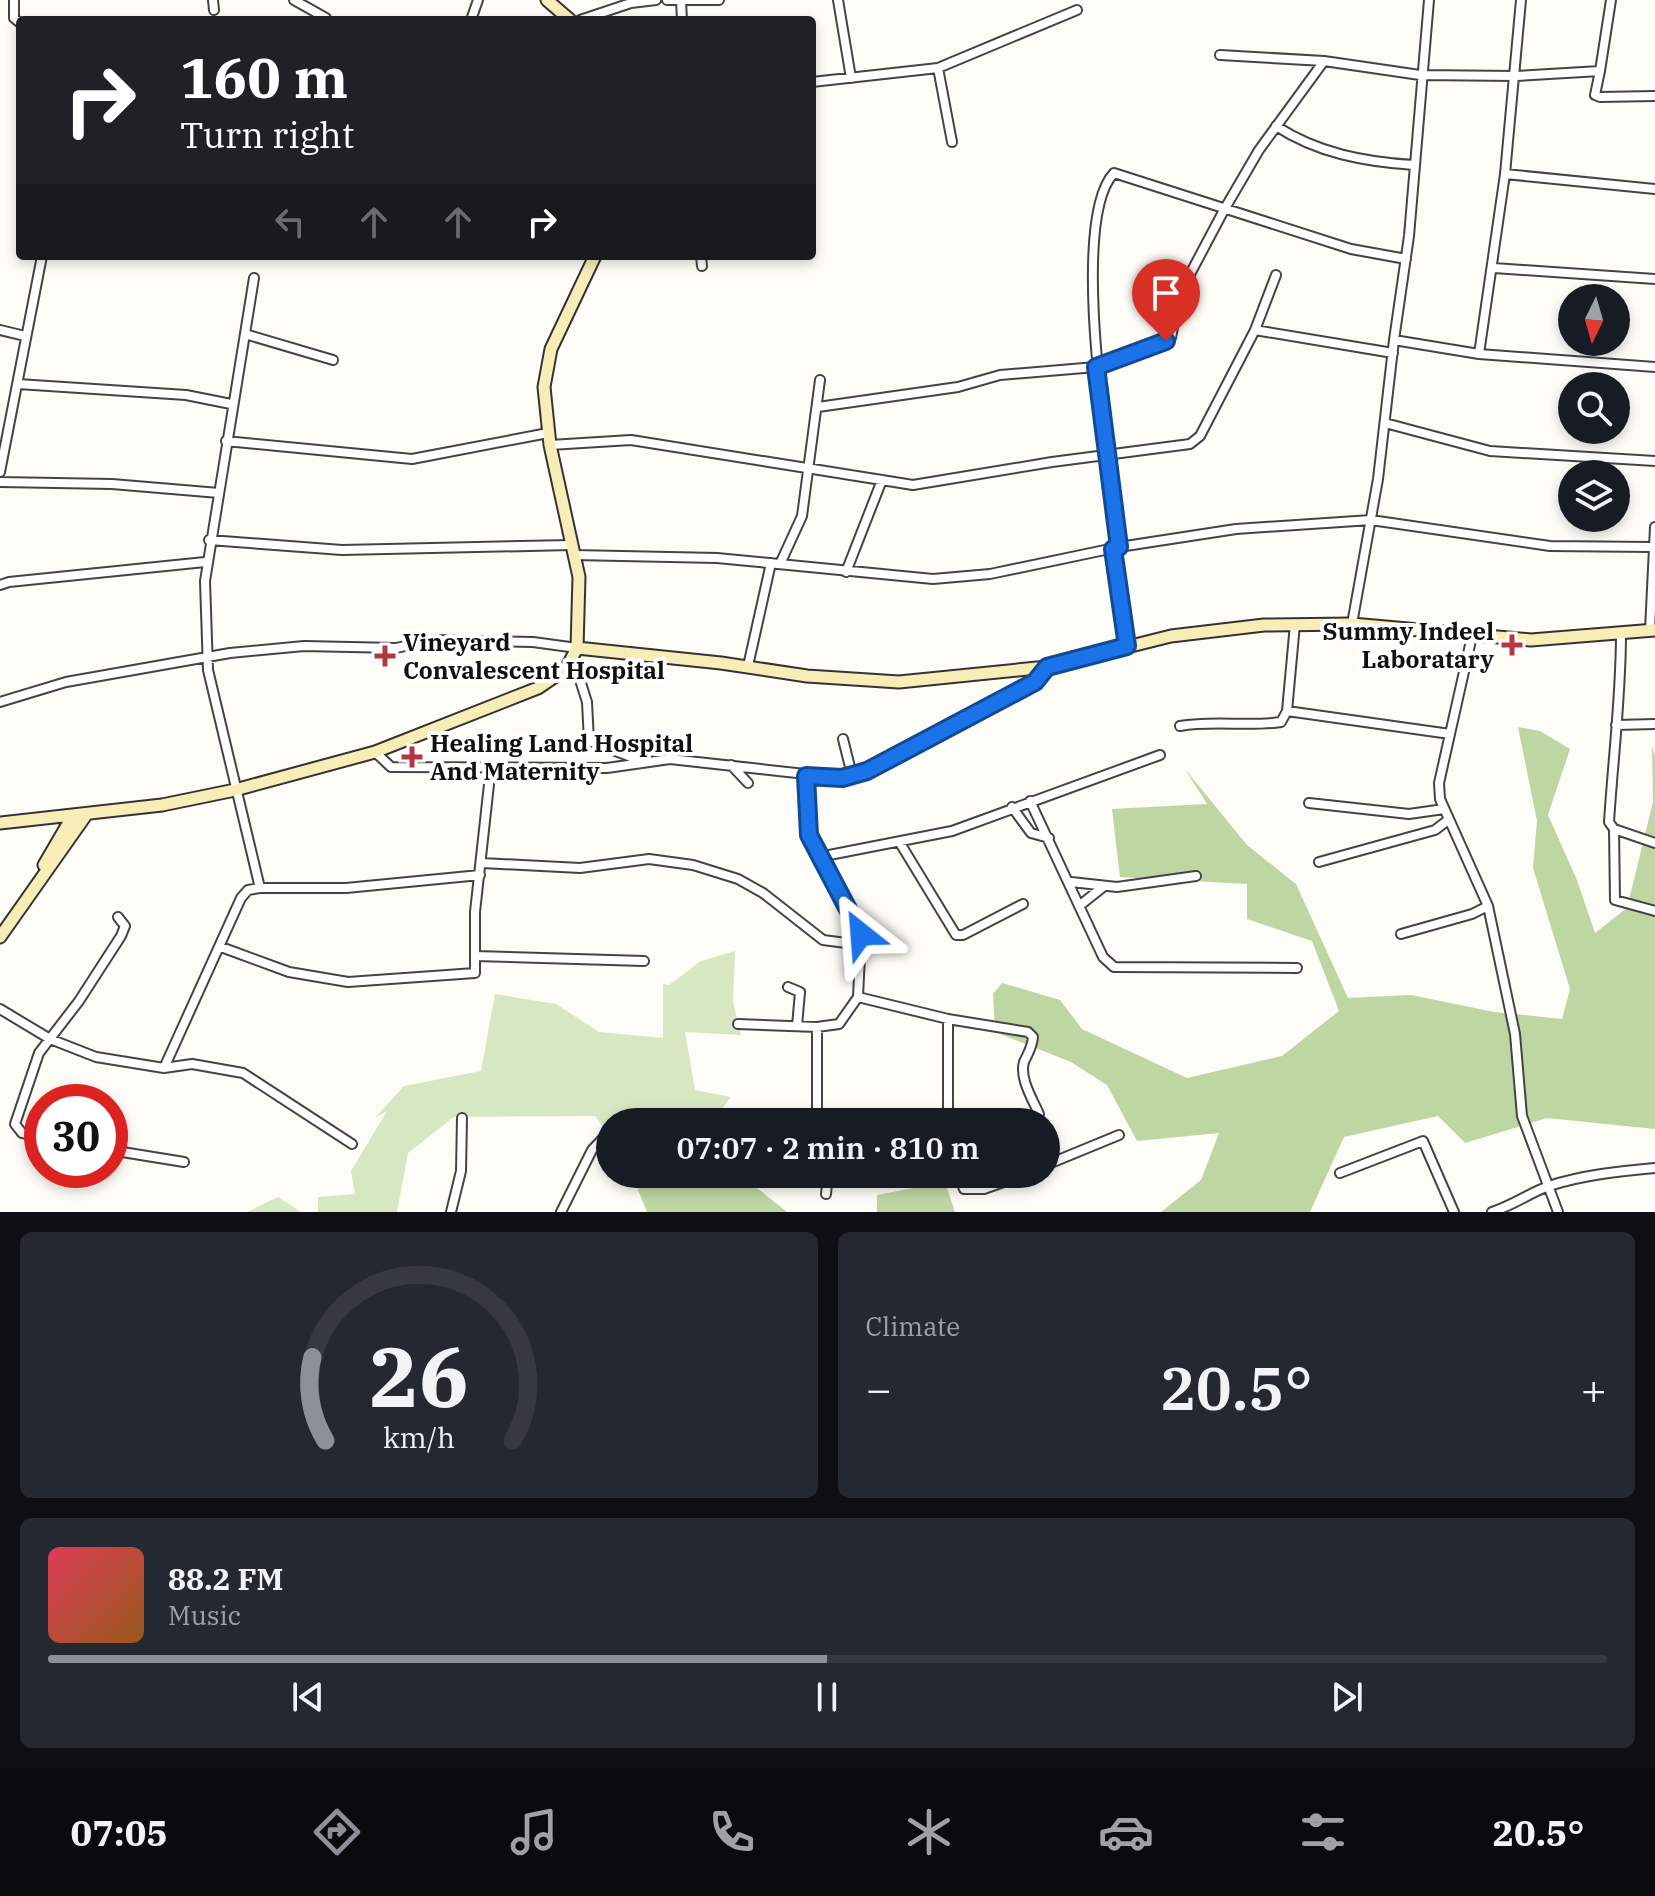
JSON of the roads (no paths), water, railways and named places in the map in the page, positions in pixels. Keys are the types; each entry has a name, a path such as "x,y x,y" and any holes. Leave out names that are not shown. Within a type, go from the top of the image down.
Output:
{"street":[{"path":"14,0 16,20"},
{"path":"213,0 214,10"},
{"path":"294,0 322,16"},
{"path":"547,0 565,16"},
{"path":"591,16 631,2 656,0"},
{"path":"667,0 719,0"},
{"path":"838,0 851,78"},
{"path":"1352,624 1371,520 1406,259 1429,0"},
{"path":"1479,354 1494,268 1516,76 1521,0"},
{"path":"1611,0 1595,95 1655,96"},
{"path":"816,82 938,68 1077,10"},
{"path":"1220,55 1324,61 1420,75 1516,76 1600,71"},
{"path":"818,407 958,387 1000,375 1096,367 1149,350 1171,338 1179,295 1224,210 1276,126 1324,61"},
{"path":"938,68 952,142"},
{"path":"1276,126 1312,147 1353,157 1414,165"},
{"path":"1127,646 1110,456 1096,367 1093,255 1107,181 1114,173 1123,174 1224,210 1351,249 1406,259"},
{"path":"1505,174 1655,189"},
{"path":"0,472 3,429 18,384 41,260"},
{"path":"593,260 551,349 544,387 549,439 580,592 575,653 587,702 589,741 639,760"},
{"path":"701,260 702,266"},
{"path":"1494,268 1655,279"},
{"path":"226,441 412,459 549,439 631,440 811,466 913,485 1052,462 1110,456 1196,441 1255,330 1276,275"},
{"path":"254,278 205,562 206,657 260,888"},
{"path":"0,330 25,336"},
{"path":"1255,330 1393,353"},
{"path":"245,334 333,360"},
{"path":"1394,340 1479,354 1655,367"},
{"path":"748,666 776,563 802,516 820,380"},
{"path":"18,384 186,395 231,404"},
{"path":"1385,423 1490,451 1655,461"},
{"path":"846,572 882,480"},
{"path":"0,482 112,484 219,493"},
{"path":"209,540 342,550 573,550 717,558 933,579 965,577 1236,529 1371,520 1550,546 1651,547"},
{"path":"0,702 66,682 206,657 304,646 396,648 434,640 533,642 575,653 748,666 807,676 899,682 1047,667 1211,629 1352,624 1472,636 1562,640 1621,634 1653,630 1651,547 1655,527"},
{"path":"0,585 23,580 205,562"},
{"path":"1180,726 1204,721 1227,725 1281,722 1287,711 1295,624"},
{"path":"1621,634 1621,705 1616,725 1609,822 1614,829 1615,900 1655,911"},
{"path":"1472,636 1439,783 1448,820 1488,906 1515,1034 1522,1116 1558,1212"},
{"path":"0,823 72,817 235,790 375,752 538,688 556,678 575,653"},
{"path":"375,752 391,767 607,768 639,760 680,759 806,776 852,775 942,734 1035,682 1047,667"},
{"path":"1287,711 1450,734"},
{"path":"1616,725 1655,724"},
{"path":"843,739 852,775"},
{"path":"819,857 952,831 1160,755"},
{"path":"731,765 748,783"},
{"path":"221,947 289,972 348,982 475,973 474,938 491,766"},
{"path":"738,1024 817,1027 839,1024 858,997 862,945 858,924 819,857 806,819 806,776"},
{"path":"1030,801 1071,882 1103,957 1114,967 1297,968"},
{"path":"1309,803 1409,814 1444,809"},
{"path":"1012,807 1031,833 1049,838"},
{"path":"0,937 86,815"},
{"path":"0,926 63,836 72,817"},
{"path":"49,819 63,836"},
{"path":"1319,862 1435,830 1448,820"},
{"path":"1614,829 1655,843"},
{"path":"900,843 956,935 963,935 1023,904"},
{"path":"482,863 580,868 649,859 693,865 738,879 763,893 823,940 862,945"},
{"path":"164,1068 241,898 248,890 346,888 480,875"},
{"path":"1071,882 1103,887 1196,876"},
{"path":"1079,906 1103,887"},
{"path":"1401,934 1472,914 1488,906"},
{"path":"29,1084 39,1053 121,936 125,926 118,917"},
{"path":"476,956 644,961"},
{"path":"788,987 800,992 797,1026"},
{"path":"858,997 948,1019 1023,1030 1033,1037 1024,1070 1037,1108"},
{"path":"0,1009 50,1039 96,1057 164,1068 192,1064 243,1073 352,1144"},
{"path":"948,1019 948,1108"},
{"path":"817,1027 817,1108"},
{"path":"24,1097 15,1124 24,1133"},
{"path":"451,1212 461,1171 462,1118"},
{"path":"1060,1159 1119,1135"},
{"path":"1340,1173 1423,1141 1454,1212"},
{"path":"561,1212 596,1146"},
{"path":"128,1153 184,1162"},
{"path":"1492,1212 1528,1199 1547,1187 1620,1171 1655,1168"},
{"path":"826,1194 827,1188"},
{"path":"964,1188 974,1192 986,1188"}],"place":[{"name":"Summy Indeel Laboratary","path":"1512,645"},
{"name":"Vineyard Convalescent Hospital","path":"385,656"},
{"name":"Healing Land Hospital And Maternity","path":"412,757"}]}
